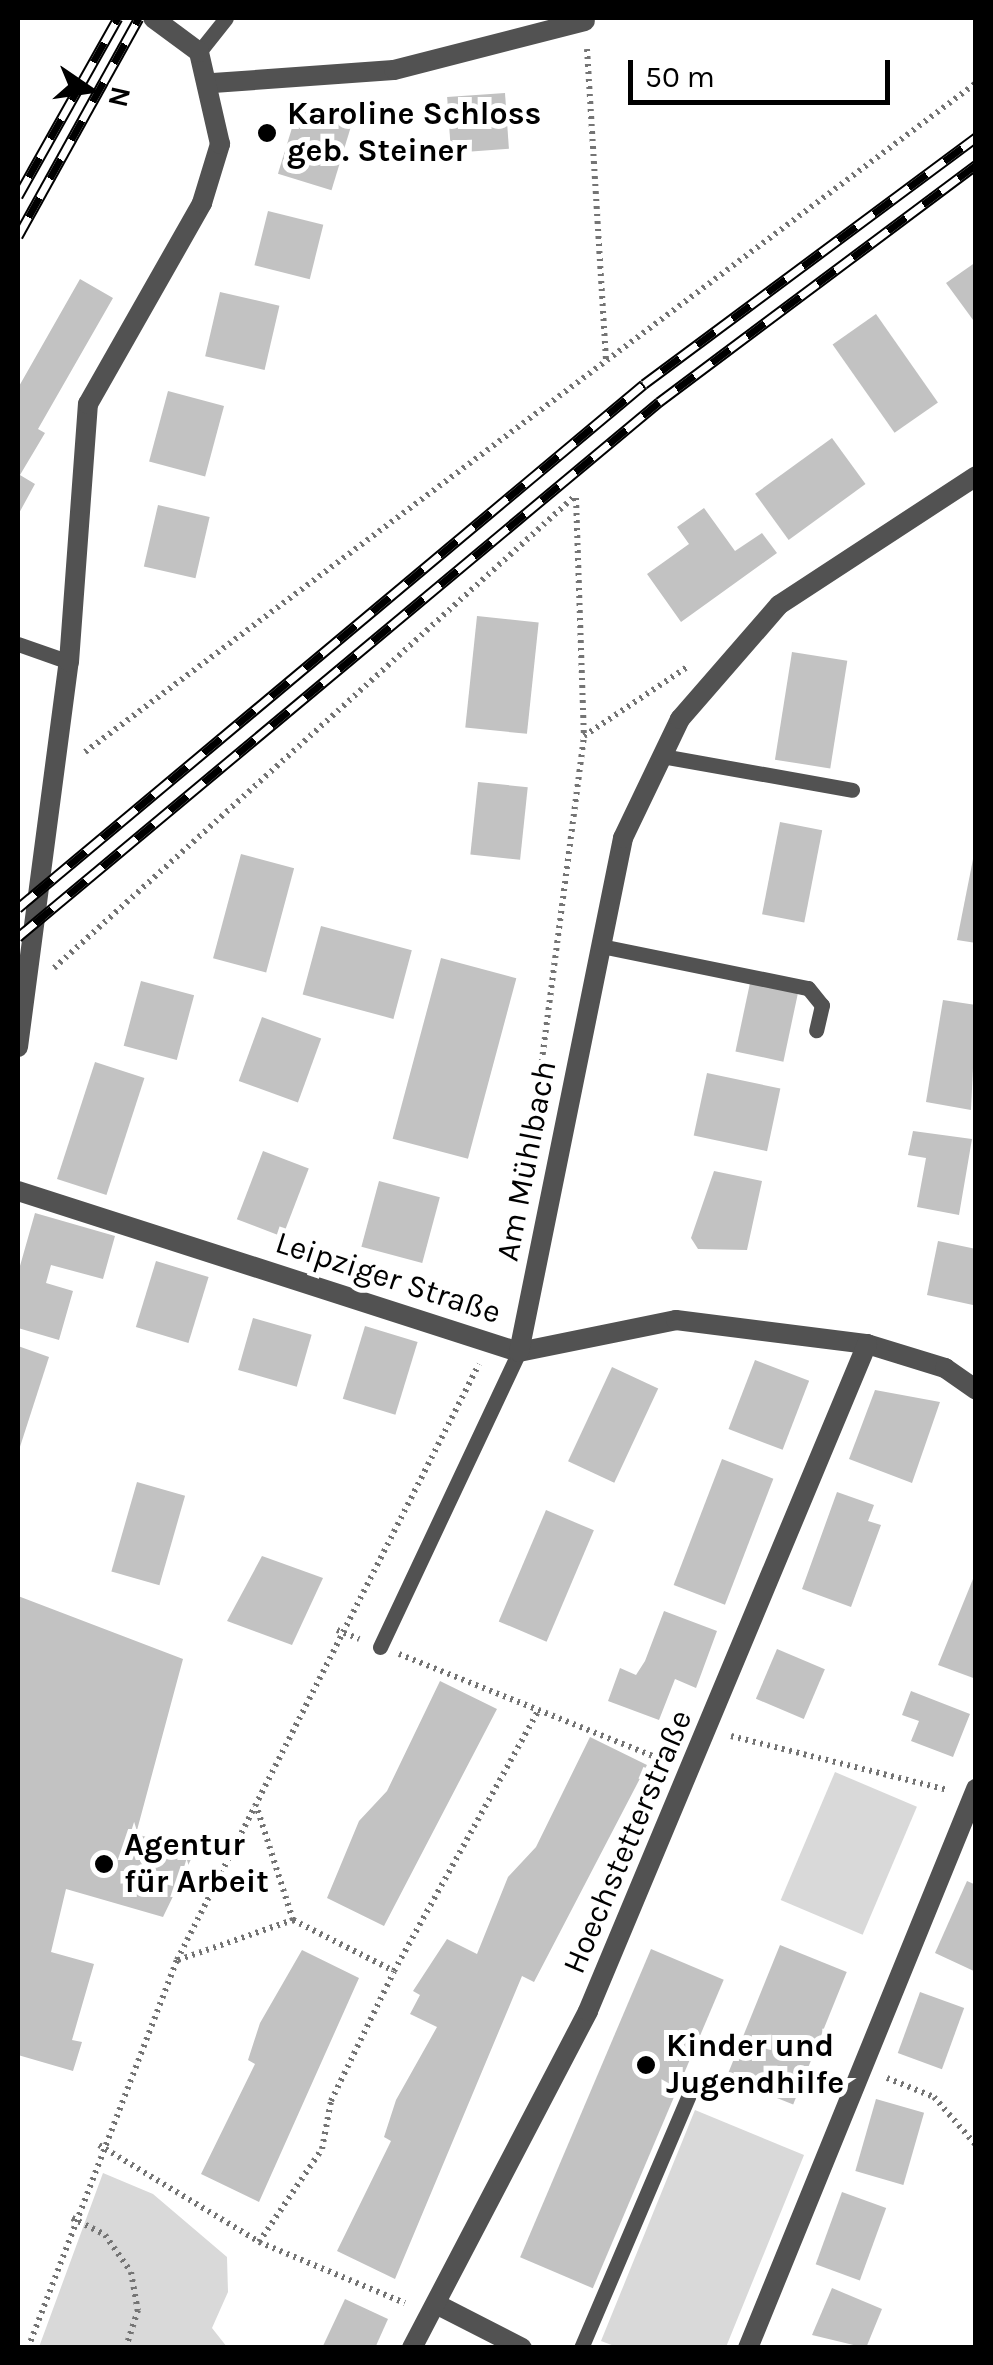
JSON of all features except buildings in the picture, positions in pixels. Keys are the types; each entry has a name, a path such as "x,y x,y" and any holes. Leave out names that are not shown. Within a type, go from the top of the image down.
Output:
{"street":[{"path":"18,1047 33,983 69,662 88,404 202,203 220,144 213,84 199,52 153,18"},
{"path":"213,84 394,70 592,19"},
{"name":"Am Mühlbach","path":"519,1352 622,838 680,719 779,605 976,476"},
{"name":"Leipziger Straße","path":"18,1191 519,1352 676,1320 867,1344 945,1368 976,1390"},
{"name":"Hoechstetterstraße","path":"412,2348 437,2311 588,2011 709,1730 867,1344"},
{"path":"748,2348 858,2065 974,1793"},
{"path":"437,2311 522,2348"}],"lane":[{"path":"199,52 226,18"},
{"path":"18,644 69,662"},
{"path":"662,756 852,790"},
{"path":"600,946 808,988 822,1006 816,1030"},
{"name":"Am Mühlbach","path":"380,1647 519,1352"},
{"path":"581,2348 695,2081"}],"path":[{"path":"592,19 606,362"},
{"path":"81,755 976,83"},
{"path":"33,983 576,496 584,736 531,1148"},
{"path":"584,736 698,660"},
{"path":"28,2348 99,2145 177,1960 256,1804 337,1630 491,1342"},
{"path":"337,1630 691,1772"},
{"path":"259,2242 322,2149 331,2102 394,1971 538,1711"},
{"path":"709,1730 974,1793"},
{"path":"256,1804 294,1920 394,1971"},
{"path":"177,1960 294,1920"},
{"path":"858,2065 934,2097 976,2145"},
{"path":"99,2145 259,2242 437,2311"},
{"path":"72,2218 106,2234 131,2272 138,2310 126,2348"}],"shaded area":[{"path":"835,1772 917,1807 863,1935 781,1900"},
{"path":"695,2110 804,2155 726,2347 617,2347 601,2341"},
{"path":"103,2173 153,2194 227,2257 228,2292 212,2328 227,2347 39,2347"}],"railway":[{"path":"18,196 118,18"},
{"path":"18,236 139,18"},
{"path":"18,908 644,384 976,137"},
{"path":"18,937 659,402 976,165"}],"place":[{"name":"Karoline Schloss geb. Steiner","path":"267,133"},
{"name":"Agentur für Arbeit","path":"104,1864"},
{"name":"Kinder und Jugendhilfe","path":"646,2065"}]}
